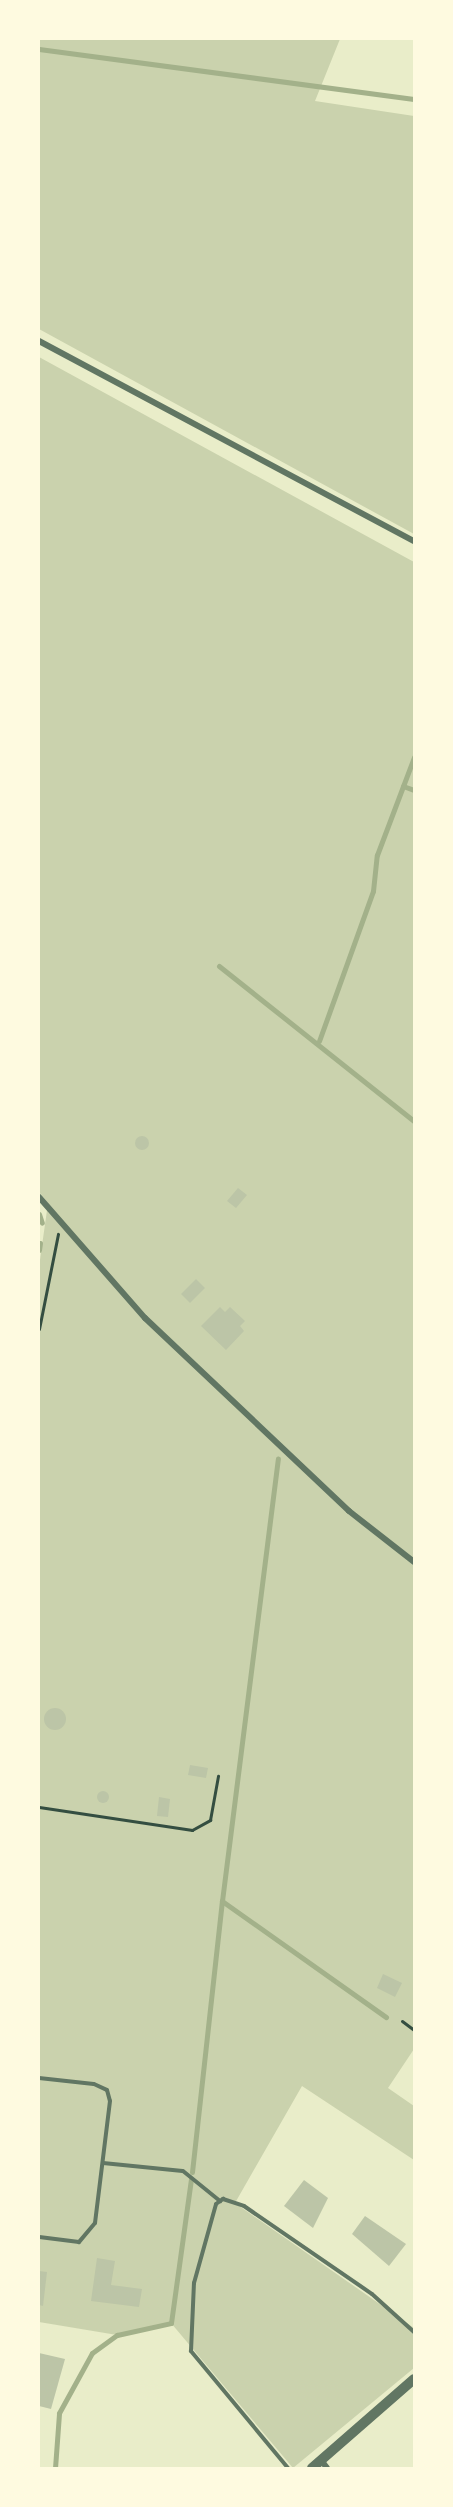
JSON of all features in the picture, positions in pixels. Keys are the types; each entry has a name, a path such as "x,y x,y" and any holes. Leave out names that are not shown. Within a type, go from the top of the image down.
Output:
{"street":[{"path":"39,341 414,541"},
{"path":"39,1197 60,1225 145,1318 349,1511 414,1562"},
{"path":"312,2468 324,2464 414,2379"}],"lane":[{"path":"39,2078 107,2090 103,2163 95,2223 88,2236 79,2242 39,2236"},
{"path":"103,2163 183,2171 220,2201 254,2213 372,2294 414,2332"},
{"path":"220,2201 208,2218 194,2283 191,2351 288,2468"}],"path":[{"path":"39,1329 60,1225"},
{"path":"39,1807 192,1830 210,1820 218,1776"},
{"path":"402,2021 414,2030"}],"green space":[{"path":"39,39 340,39 315,101 414,116 414,534 39,329"},
{"path":"39,357 414,562 414,2049 388,2088 414,2106 414,2160 302,2086 235,2203 414,2328 414,2368 293,2468 171,2323 117,2335 39,2322 39,1267 48,1203 39,1192"}],"building":[{"path":"139,1136 145,1136 149,1143 145,1150 139,1150 135,1146 135,1140"},
{"path":"238,1188 247,1195 236,1208 227,1201"},
{"path":"196,1279 205,1288 190,1303 181,1294"},
{"path":"220,1307 225,1312 230,1307 245,1321 240,1326 244,1331 226,1350 201,1326"},
{"path":"51,1708 59,1708 66,1715 66,1723 59,1730 51,1730 44,1723 44,1715"},
{"path":"190,1765 208,1768 206,1778 188,1775"},
{"path":"105,1791 109,1797 105,1803 101,1803 97,1795"},
{"path":"159,1797 170,1799 168,1817 157,1816"},
{"path":"383,1974 402,1983 395,1997 377,1988"},
{"path":"304,2180 328,2198 313,2228 284,2206"},
{"path":"365,2216 406,2244 389,2266 352,2234"},
{"path":"97,2258 115,2261 111,2285 142,2289 139,2307 91,2301"},
{"path":"39,2271 47,2272 43,2306 39,2305"},
{"path":"39,2353 65,2359 51,2409 39,2406"}],"waterway":[{"path":"39,49 414,99"},
{"path":"319,1041 373,891 377,855 414,757"},
{"path":"403,786 414,790"},
{"path":"219,966 414,1121"},
{"path":"39,1214 42,1223"},
{"path":"39,1250 40,1243"},
{"path":"222,1901 278,1459"},
{"path":"192,2172 222,1901 386,2017"},
{"path":"55,2468 59,2413 92,2353 117,2335 171,2323 191,2179"}]}
